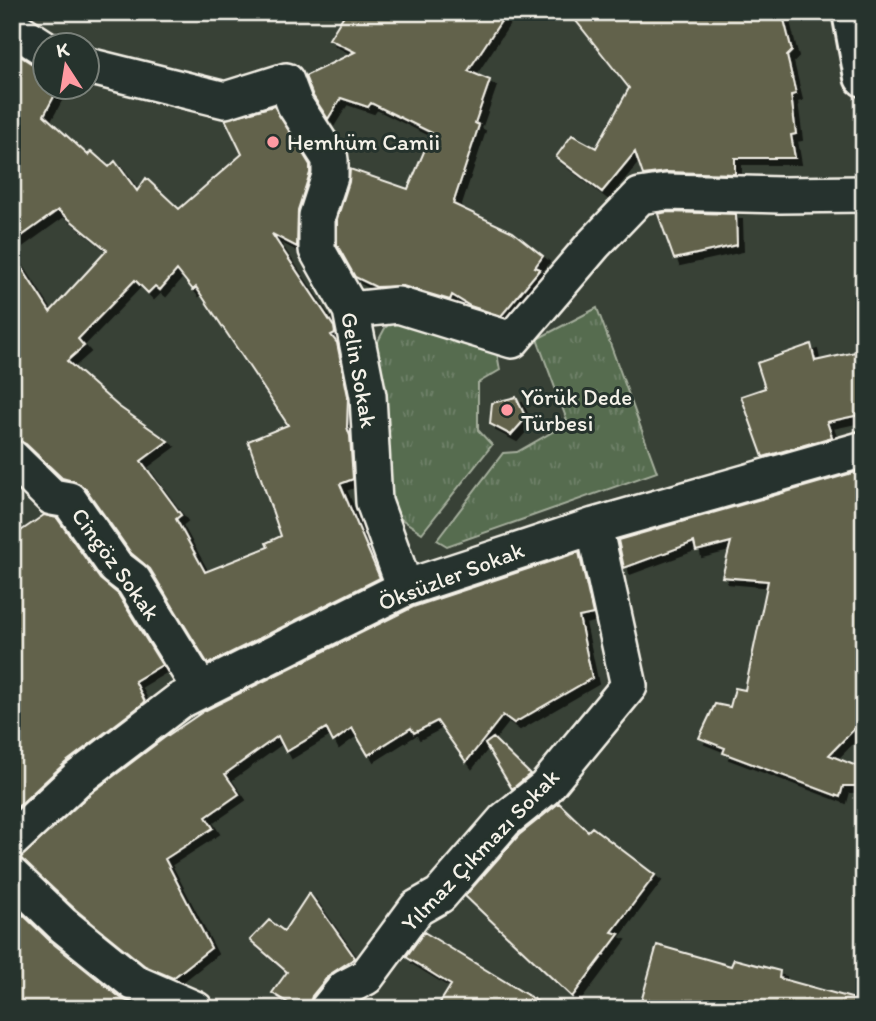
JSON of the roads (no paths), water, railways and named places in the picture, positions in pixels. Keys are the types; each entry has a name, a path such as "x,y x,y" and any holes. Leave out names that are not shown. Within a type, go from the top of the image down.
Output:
{"main road":[{"path":"852,12 864,77"}],"street":[{"path":"12,27 32,40"},
{"name":"Gelin Sokak","path":"102,69 225,100 286,81 295,104 330,159 330,176 317,216 317,250 351,310 368,396 374,502 405,588"},
{"path":"351,310 398,305 512,340 594,244 640,197 666,192 864,194"},
{"name":"Öksüzler Sokak","path":"12,840 78,779 179,701 405,588 594,526 864,449"},
{"name":"Cingöz Sokak","path":"12,458 52,497 69,500 116,567 132,580 201,690"},
{"name":"Yılmaz Çıkmazı Sokak","path":"328,1009 345,988 366,977 417,908 440,895 505,820 545,788 629,686 594,526"},
{"path":"12,876 63,925 135,983 195,1009"}],"place":[{"name":"Hemhüm Camii","path":"273,142"},
{"name":"Yörük Dede Türbesi","path":"507,410"}]}
